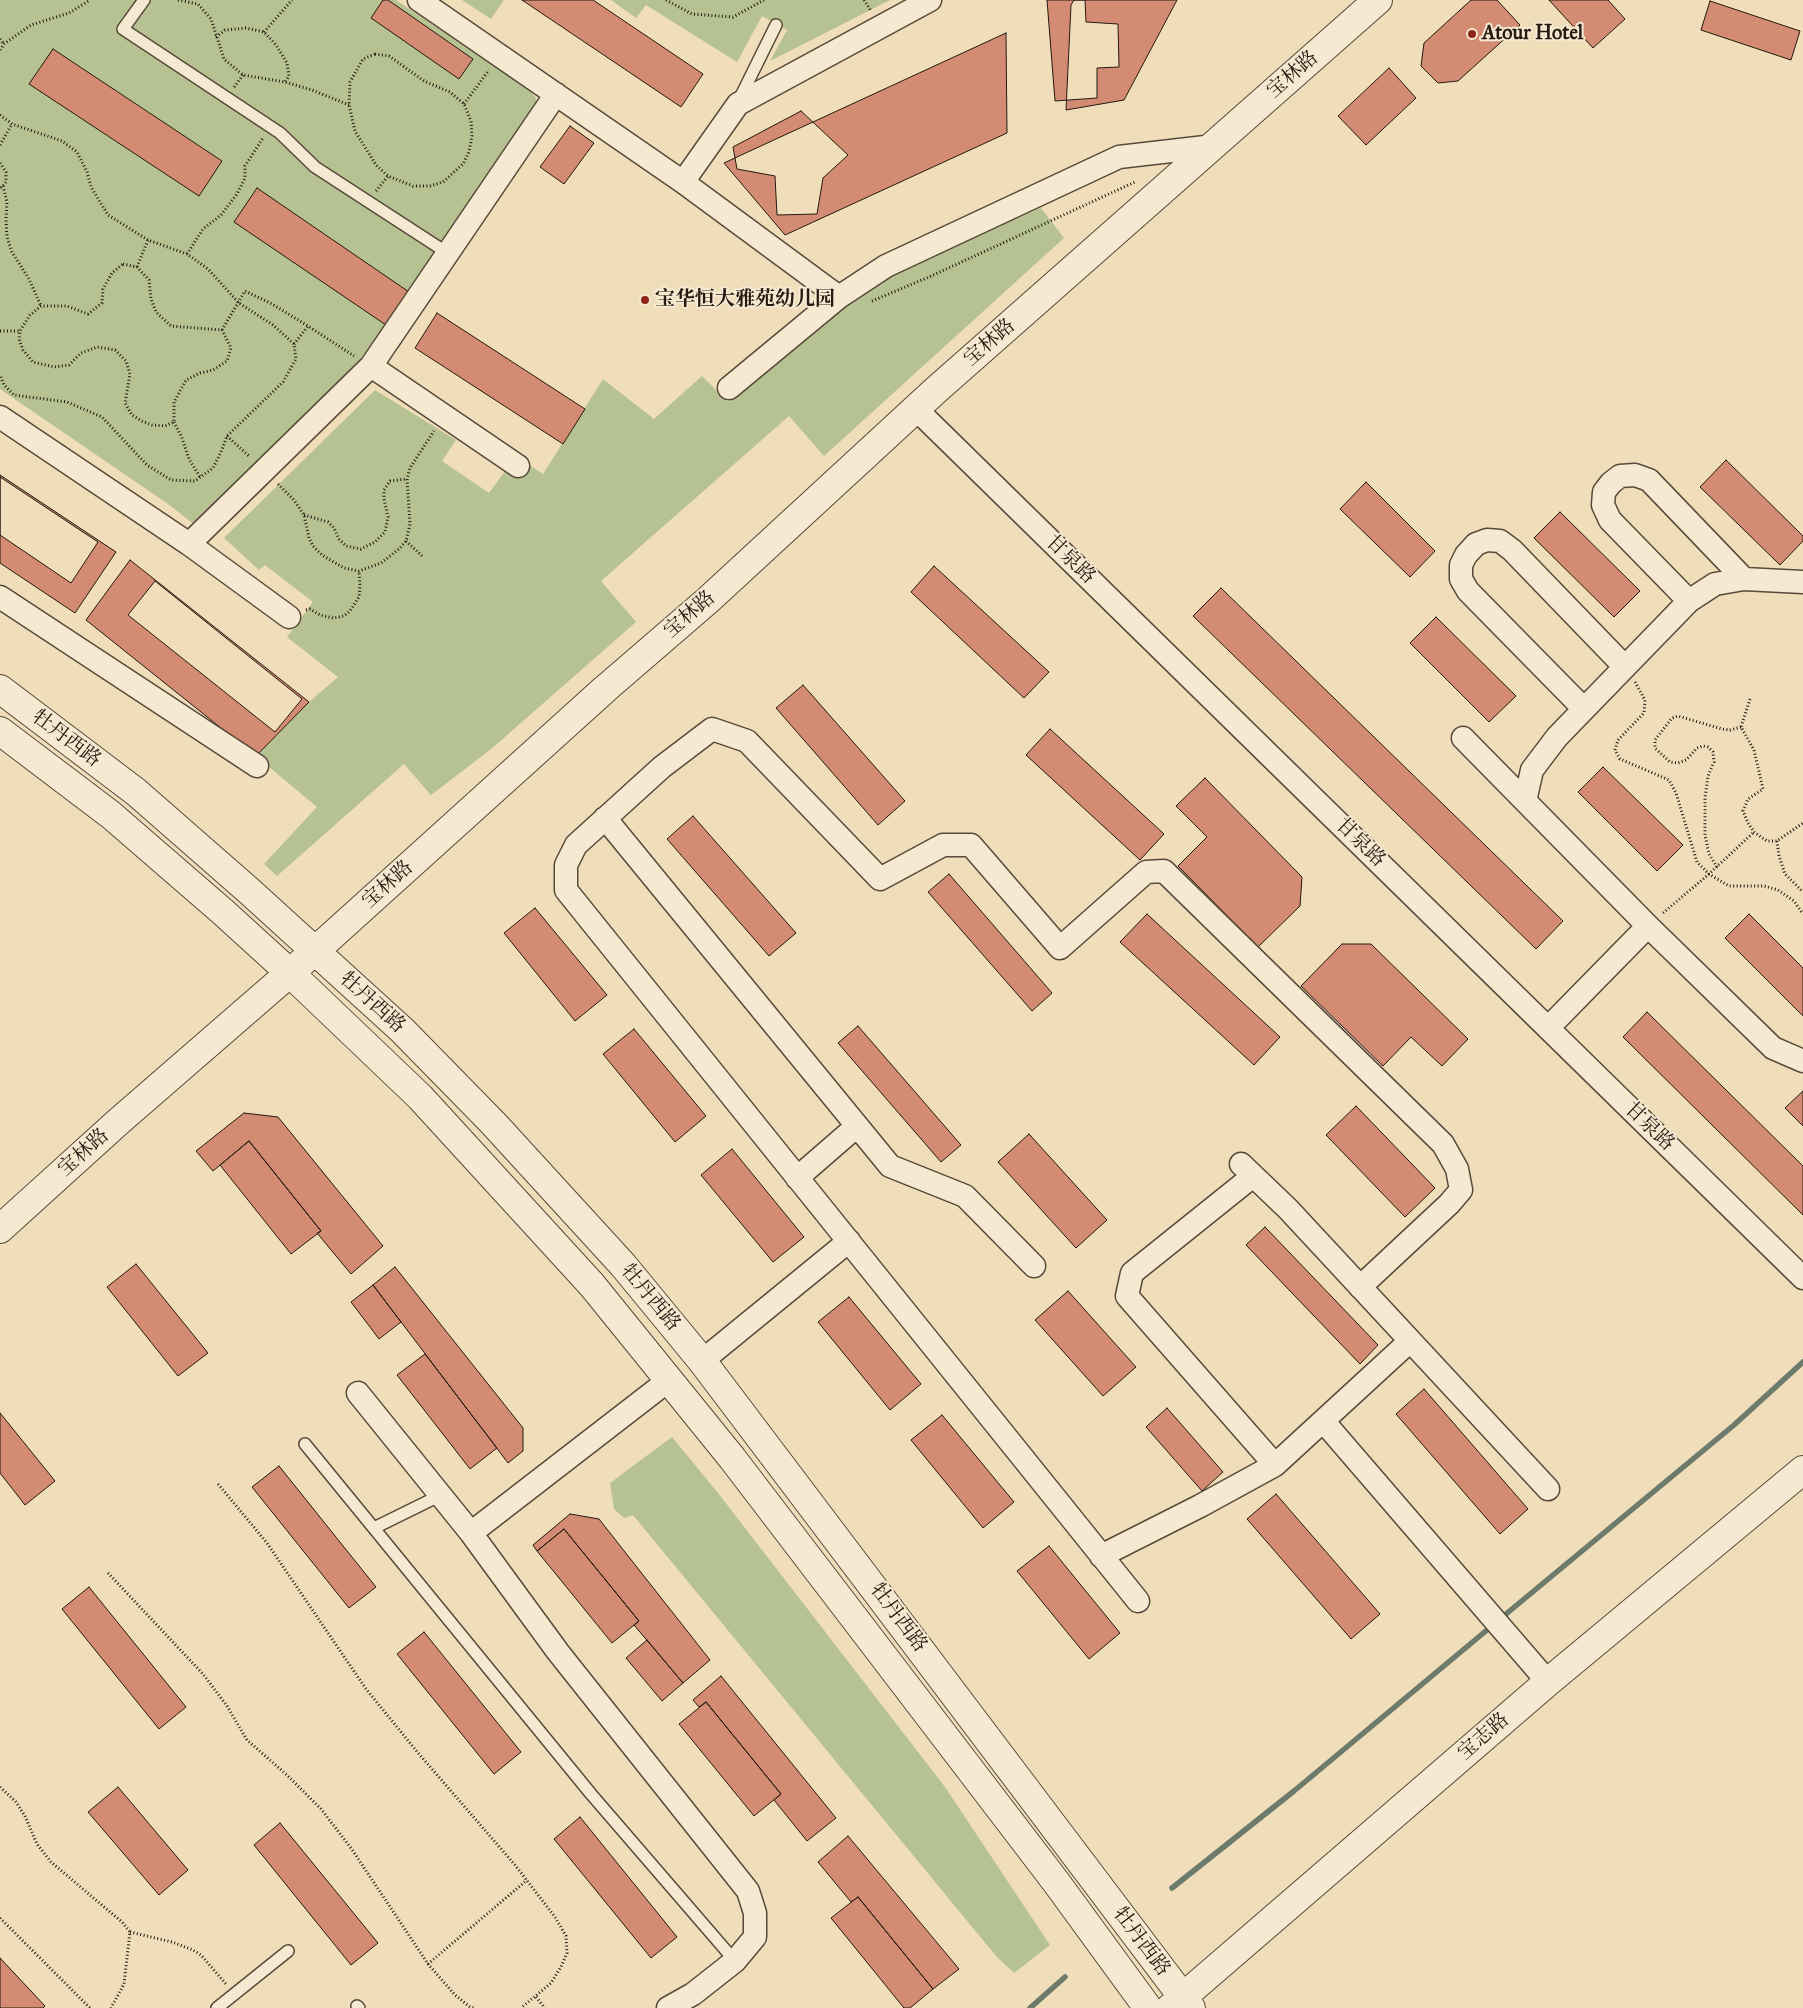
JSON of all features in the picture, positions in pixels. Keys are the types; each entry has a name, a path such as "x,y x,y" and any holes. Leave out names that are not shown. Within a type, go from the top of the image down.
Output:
{"street":[{"path":"418,0 683,182 839,297"},
{"path":"683,182 737,106 793,73 930,0"},
{"name":"宝林路","path":"0,1229 118,1122 315,951 605,689 707,601 916,409 1378,0"},
{"path":"189,544 371,366 449,254 556,94"},
{"path":"729,388 839,297 886,266 1118,157 1214,146"},
{"path":"371,366 518,466"},
{"name":"甘泉路","path":"916,409 1803,1278"},
{"path":"0,417 189,544 289,617"},
{"path":"1689,601 1610,520 1603,505 1604,492 1620,476 1635,475 1649,480 1744,579"},
{"path":"1584,709 1468,590 1461,579 1461,565 1466,555 1476,544 1487,540 1500,541 1512,550 1625,667"},
{"path":"1524,801 1532,770 1557,737 1689,601 1715,584 1744,579 1803,582"},
{"path":"0,597 257,766"},
{"name":"牡丹西路","path":"0,689 136,792 248,890 402,1030 494,1124 623,1265 702,1360 1181,2004"},
{"path":"1138,1601 566,890 566,865 576,845 662,767 712,729 747,741 880,879 943,845 971,845 1060,948 1146,872 1164,871 1443,1144 1457,1169 1462,1190 1450,1204 1360,1286"},
{"name":"牡丹西路","path":"0,730 111,816 223,912 290,973 420,1097 592,1286 732,1458 978,1780 1148,2008"},
{"path":"1463,738 1648,926 1773,1048 1803,1060"},
{"path":"605,818 890,1166 965,1196 1034,1266"},
{"path":"1548,1028 1648,926"},
{"path":"798,1178 857,1126"},
{"path":"1275,1465 1127,1296 1132,1273 1247,1170 1288,1209 1548,1489"},
{"path":"702,1360 849,1241"},
{"path":"1101,1556 1200,1506 1275,1465 1410,1341"},
{"path":"471,1533 669,1380"},
{"path":"358,1393 471,1533 558,1652 748,1890 755,1913 755,1937 736,1961 693,1994 668,2008"},
{"path":"1324,1422 1548,1682"},
{"name":"宝志路","path":"1181,2004 1548,1682 1803,1470"}],"lane":[{"path":"144,0 123,29 280,133 315,167 449,254"},
{"path":"737,106 776,26"},
{"path":"305,1444 591,1794 736,1961"},
{"path":"374,1528 441,1495"},
{"path":"217,2008 288,1951"}],"path":[{"path":"0,50 4,44 31,25 69,13 90,0"},
{"path":"178,0 198,4 211,19 224,59 243,75 284,82 312,90 349,105"},
{"path":"264,32 292,0"},
{"path":"666,0 692,14 733,17 764,0"},
{"path":"216,37 226,30 246,28 264,32 276,45 287,63 289,76 284,82"},
{"path":"0,39 4,44"},
{"path":"375,54 389,56 424,81 450,92 464,104 471,121 470,152 463,164 444,182 430,186 413,186 388,176 376,166 355,131 349,105 350,82 363,59 375,54"},
{"path":"464,104 500,56"},
{"path":"0,115 12,124 62,141 77,152 87,172 91,187 108,215 148,240 187,254 208,269 239,303 273,326 294,344 296,359 283,382 226,436 213,468 195,481 171,480 147,465 102,417 67,402 14,395 4,385 0,375"},
{"path":"0,145 12,124"},
{"path":"187,254 203,229 221,215 238,194 245,178 245,166 270,126"},
{"path":"0,163 6,172 6,182 2,187 7,202 6,219 12,252 29,279 41,306"},
{"path":"839,297 858,302 876,300 1143,179"},
{"path":"137,267 148,240"},
{"path":"174,422 165,426 152,425 132,415 125,403 130,374 126,360 115,350 97,347 81,353 69,366 54,367 33,362 23,350 19,339 20,331 30,315 41,306 67,306 88,314 102,303 103,288 112,273 123,264 137,267 148,280 156,312 171,326 222,330"},
{"path":"222,330 245,291 272,304 371,366"},
{"path":"294,344 308,326"},
{"path":"200,477 189,459 174,422 174,402 186,380 200,373 213,370 227,361 231,348 222,330"},
{"path":"0,331 20,331"},
{"path":"226,436 265,470 294,500 304,515 309,538 313,546 322,555 344,568 359,571 381,563 406,541 410,524 407,479 410,468 444,416"},
{"path":"304,515 328,522 346,546 362,549 375,542 385,532 388,517 384,490 390,480 407,479"},
{"path":"406,541 422,556"},
{"path":"289,617 310,609 320,615 333,618 344,616 356,604 359,597 359,571"},
{"path":"1625,667 1641,690 1644,700 1644,713 1618,740 1615,750 1620,759 1669,780 1676,793 1697,862 1709,874 1730,886 1764,886 1778,890 1794,901 1803,914"},
{"path":"1750,699 1741,727 1754,750 1763,789 1748,799 1743,811 1754,832 1767,841 1777,841 1803,823"},
{"path":"1717,867 1709,854 1705,834 1705,798 1708,776 1714,762 1713,752 1708,746 1703,746 1697,748 1686,760 1678,763 1670,762 1655,748 1655,740 1672,718 1678,716 1722,729 1730,730 1741,727"},
{"path":"1648,926 1717,867 1754,832"},
{"path":"1777,841 1779,856 1786,874 1803,892"},
{"path":"218,1484 267,1543 366,1689 527,1880 555,1917 566,1936 567,1953 561,1967 551,1982 536,1997 521,2008"},
{"path":"108,1573 203,1674 227,1706 247,1740 287,1775 321,1809 351,1848 428,1964 455,1995 474,2008"},
{"path":"0,1787 16,1802 25,1816 37,1844 51,1862 122,1922 130,1932 172,1942 201,1955 234,1994"},
{"path":"428,1964 527,1880"},
{"path":"0,1918 90,2008"},
{"path":"111,2008 124,1984 130,1932"},
{"path":"536,1997 546,2008"}],"green space":[{"path":"0,0 396,0 529,90 536,98 537,106 355,367 195,525 168,504 0,389"},
{"path":"462,0 504,0 491,19"},
{"path":"611,0 890,0 770,61 787,30 762,16 737,62 646,5 636,18"},
{"path":"1041,208 1064,238 824,456 789,416 601,581 636,622 490,750 431,795 404,764 277,876 264,864 317,807 256,756 309,702 338,677 287,637 313,602 265,565 259,570 224,538 375,390 456,440 442,461 489,493 516,456 543,474 603,379 654,419 702,376 728,402 859,292 904,267"},
{"path":"672,1437 718,1493 945,1787 1050,1945 1014,1973 996,1956 633,1515 624,1518 614,1509 610,1483"}],"building":[{"path":"383,0 388,0 473,59 459,79 371,18"},
{"path":"522,0 593,0 703,74 681,107"},
{"path":"1047,0 1085,0 1086,22 1118,24 1119,67 1097,68 1097,98 1055,101"},
{"path":"1074,0 1177,0 1124,100 1066,110 1071,5"},
{"name":"Atour Hotel","path":"1471,0 1497,0 1520,25 1458,81 1438,83 1421,66 1424,43"},
{"path":"1549,0 1608,0 1625,19 1593,48"},
{"path":"1710,1 1800,31 1791,60 1701,30"},
{"path":"1006,33 1007,133 785,235 724,163"},
{"path":"53,49 222,161 199,196 29,84"},
{"path":"1389,68 1416,98 1366,145 1338,116"},
{"path":"801,111 848,155 823,178 817,214 777,215 775,176 737,169 733,147"},
{"path":"570,126 594,143 564,184 540,167"},
{"path":"257,188 409,292 386,325 234,222"},
{"path":"437,313 585,409 563,444 415,348"},
{"path":"1726,460 1803,536 1803,541 1780,565 1700,487"},
{"path":"0,475 116,552 75,613 0,563"},
{"path":"0,477 98,542 71,583 0,535"},
{"path":"1366,482 1435,551 1410,577 1340,509"},
{"path":"1560,512 1640,591 1614,617 1534,538"},
{"path":"130,560 309,702 256,756 86,620"},
{"path":"934,566 1049,672 1024,698 911,592"},
{"path":"155,581 302,699 275,732 128,615"},
{"path":"1221,588 1563,921 1536,949 1193,616"},
{"path":"1436,617 1516,696 1489,722 1410,643"},
{"path":"803,685 905,801 878,825 776,708"},
{"path":"1050,729 1164,834 1140,860 1026,755"},
{"path":"1603,767 1683,845 1657,871 1578,792"},
{"path":"1205,778 1302,877 1300,906 1258,947 1178,866 1207,837 1176,806"},
{"path":"693,816 796,933 769,956 667,839"},
{"path":"949,874 1052,993 1032,1011 928,892"},
{"path":"535,908 607,995 575,1021 504,933"},
{"path":"1147,914 1280,1037 1254,1065 1120,942"},
{"path":"1749,914 1803,968 1803,1016 1725,938"},
{"path":"1342,944 1371,944 1468,1039 1442,1066 1411,1037 1383,1066 1301,986"},
{"path":"1647,1012 1803,1166 1803,1215 1623,1037"},
{"path":"858,1026 961,1145 941,1162 838,1043"},
{"path":"634,1029 706,1116 675,1142 603,1054"},
{"path":"1803,1091 1803,1126 1785,1108"},
{"path":"1356,1106 1435,1188 1405,1217 1326,1135"},
{"path":"244,1113 278,1117 383,1246 351,1274 317,1233 321,1231 249,1141 213,1171 196,1151"},
{"path":"1029,1134 1107,1220 1076,1248 998,1162"},
{"path":"249,1141 321,1231 291,1254 220,1165"},
{"path":"732,1149 804,1237 773,1262 701,1175"},
{"path":"1265,1227 1378,1345 1360,1364 1246,1245"},
{"path":"136,1264 208,1353 178,1376 107,1287"},
{"path":"395,1267 523,1428 523,1451 508,1463 373,1285"},
{"path":"373,1285 401,1322 379,1339 351,1302"},
{"path":"1068,1291 1136,1367 1103,1396 1035,1320"},
{"path":"849,1297 921,1384 890,1410 818,1322"},
{"path":"425,1354 497,1448 470,1469 397,1375"},
{"path":"1424,1389 1528,1509 1500,1534 1396,1414"},
{"path":"1167,1408 1223,1472 1202,1491 1146,1427"},
{"path":"0,1413 55,1481 25,1505 0,1473"},
{"path":"942,1415 1014,1502 983,1528 911,1440"},
{"path":"279,1466 376,1587 349,1608 252,1487"},
{"path":"1276,1494 1380,1614 1351,1639 1247,1519"},
{"path":"570,1514 599,1519 710,1660 683,1683 634,1625 639,1621 564,1529 537,1551 533,1545"},
{"path":"564,1529 639,1621 612,1643 537,1551"},
{"path":"1049,1546 1120,1633 1089,1659 1017,1571"},
{"path":"89,1587 186,1707 159,1729 62,1609"},
{"path":"424,1632 521,1752 494,1774 397,1654"},
{"path":"647,1640 683,1683 662,1701 626,1658"},
{"path":"721,1676 836,1818 807,1841 774,1800 781,1794 706,1702 699,1707 693,1700"},
{"path":"706,1702 781,1794 754,1816 679,1724"},
{"path":"118,1787 188,1870 159,1895 88,1812"},
{"path":"580,1817 677,1937 651,1958 554,1839"},
{"path":"280,1823 378,1943 351,1965 254,1845"},
{"path":"848,1836 959,1969 933,1989 858,1897 851,1902 818,1862"},
{"path":"858,1897 933,1989 910,2008 904,2008 831,1918"},
{"path":"0,1958 45,2006 43,2008 0,2008"}],"waterway":[{"path":"1500,1619 1734,1425 1803,1362"},
{"path":"1172,1888 1294,1791 1493,1625"},
{"path":"1030,2008 1065,1977"}],"place":[{"name":"Atour Hotel","path":"1472,34"},
{"name":"宝华恒大雅苑幼儿园","path":"645,300"}]}
